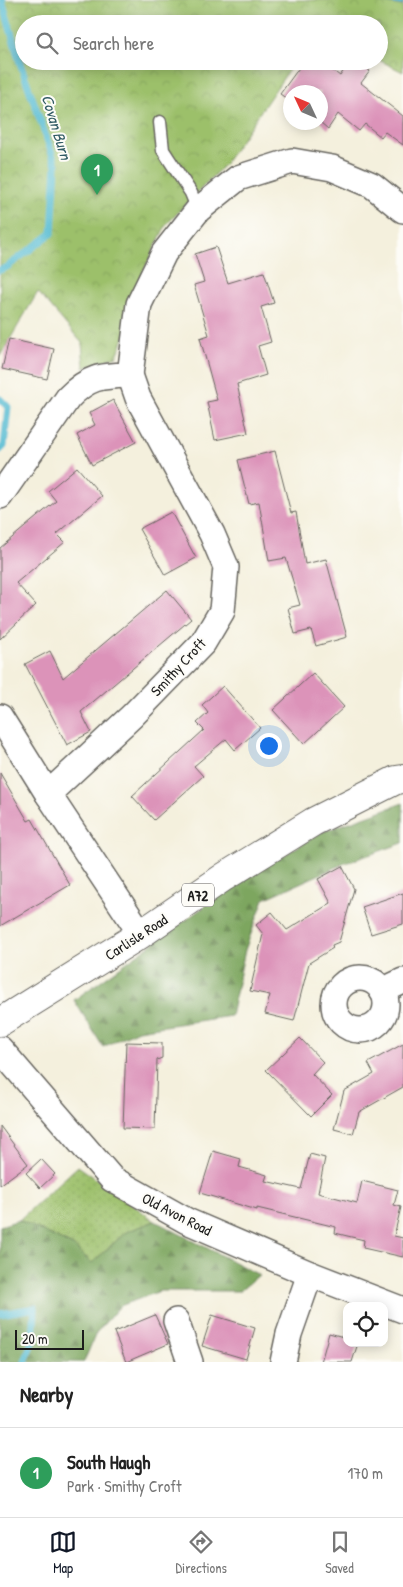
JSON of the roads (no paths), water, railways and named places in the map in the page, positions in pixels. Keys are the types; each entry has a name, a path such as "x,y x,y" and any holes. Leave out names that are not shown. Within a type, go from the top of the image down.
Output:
{"main road":[{"name":"Carlisle Road","path":"0,1022 141,934 224,877 313,822 396,780 403,779"}],"street":[{"name":"Smithy Croft","path":"48,794 132,716 203,643 222,611 226,567 212,534 138,398 130,374 139,304 164,253 198,210 238,178 292,161 332,168 372,185 403,210"},
{"path":"0,496 68,398 81,385 104,376 130,374"},
{"path":"0,717 48,794 141,934"},
{"name":"Old Avon Road","path":"0,1048 112,1179 187,1221 310,1274 403,1310"},
{"path":"284,1362 288,1334 310,1274"},
{"path":"176,1321 190,1362"}],"lane":[{"path":"160,122 163,150 191,193 198,210"}],"water":[{"path":"369,0 403,0 403,6"}],"waterway":[{"name":"Covan Burn","path":"2,0 15,46"},
{"name":"Covan Burn","path":"0,270 7,267 52,233 56,165 22,70"},
{"name":"Covan Burn","path":"0,399 8,407 4,446 0,450"},
{"name":"Covan Burn","path":"0,1314 35,1308 33,1339 25,1362"}],"place":[{"name":"South Haugh","path":"97,195"}]}
